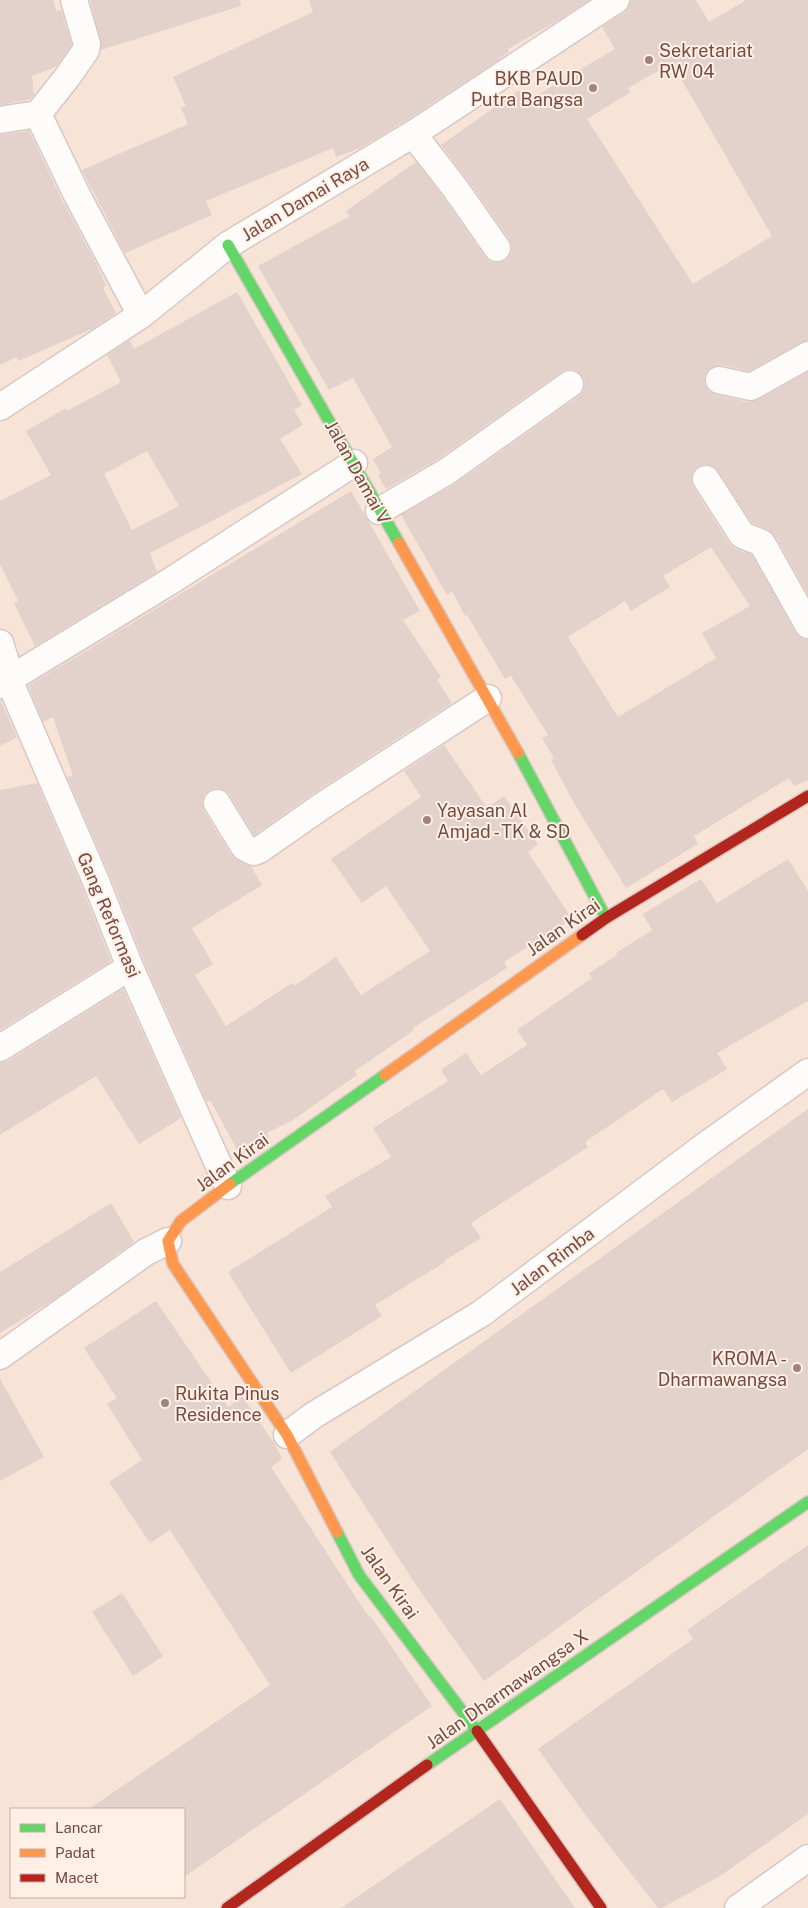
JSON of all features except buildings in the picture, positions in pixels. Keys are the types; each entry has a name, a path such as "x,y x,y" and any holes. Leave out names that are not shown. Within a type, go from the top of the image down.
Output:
{"street":[{"path":"0,120 38,114 83,57 86,44 74,0"},
{"name":"Jalan Damai Raya","path":"0,407 141,315 228,245 413,134 616,0"},
{"path":"38,114 78,196 141,315"},
{"path":"413,134 455,188 497,248"},
{"name":"Jalan Damai V","path":"228,245 488,698 606,918"},
{"path":"719,380 751,387 808,355"},
{"path":"379,511 446,472 570,384"},
{"path":"6,681 169,582 354,463"},
{"path":"706,479 742,535 762,543 808,625"},
{"name":"Gang Reformasi","path":"0,643 6,681 9,680 95,879 130,966 228,1186"},
{"path":"217,803 244,846 254,852 488,698"},
{"name":"Jalan Kirai","path":"601,1908 477,1730 359,1575 287,1435 173,1264 168,1241 181,1221 228,1186 606,918 808,796"},
{"path":"0,1048 130,966"},
{"name":"Jalan Rimba","path":"287,1435 314,1415 482,1313 706,1145 808,1072"},
{"path":"0,1356 146,1252 168,1241"},
{"name":"Jalan Dharmawangsa X","path":"227,1908 477,1730 808,1502"},
{"path":"738,1908 808,1858"}],"shaded area":[{"path":"0,0 808,0 808,1908 0,1908"}],"traffic: fast":[{"path":"228,245 399,543"},
{"path":"518,753 606,918"},
{"path":"230,1184 385,1075"},
{"path":"427,1765 808,1502"},
{"path":"337,1532 359,1575 477,1731"}],"traffic: slow":[{"path":"399,543 518,753"},
{"path":"385,1075 582,935"},
{"path":"230,1184 181,1221 168,1241 173,1264 287,1435 337,1532"}],"traffic: jam":[{"path":"582,935 606,918 808,796"},
{"path":"477,1731 601,1908"},
{"path":"227,1908 427,1765"}],"place":[{"name":"Sekretariat RW 04","path":"649,60"},
{"name":"BKB PAUD Putra Bangsa","path":"593,88"},
{"name":"Yayasan Al Amjad - TK & SD","path":"427,820"},
{"name":"KROMA - Dharmawangsa","path":"797,1368"},
{"name":"Rukita Pinus Residence","path":"165,1403"}]}
